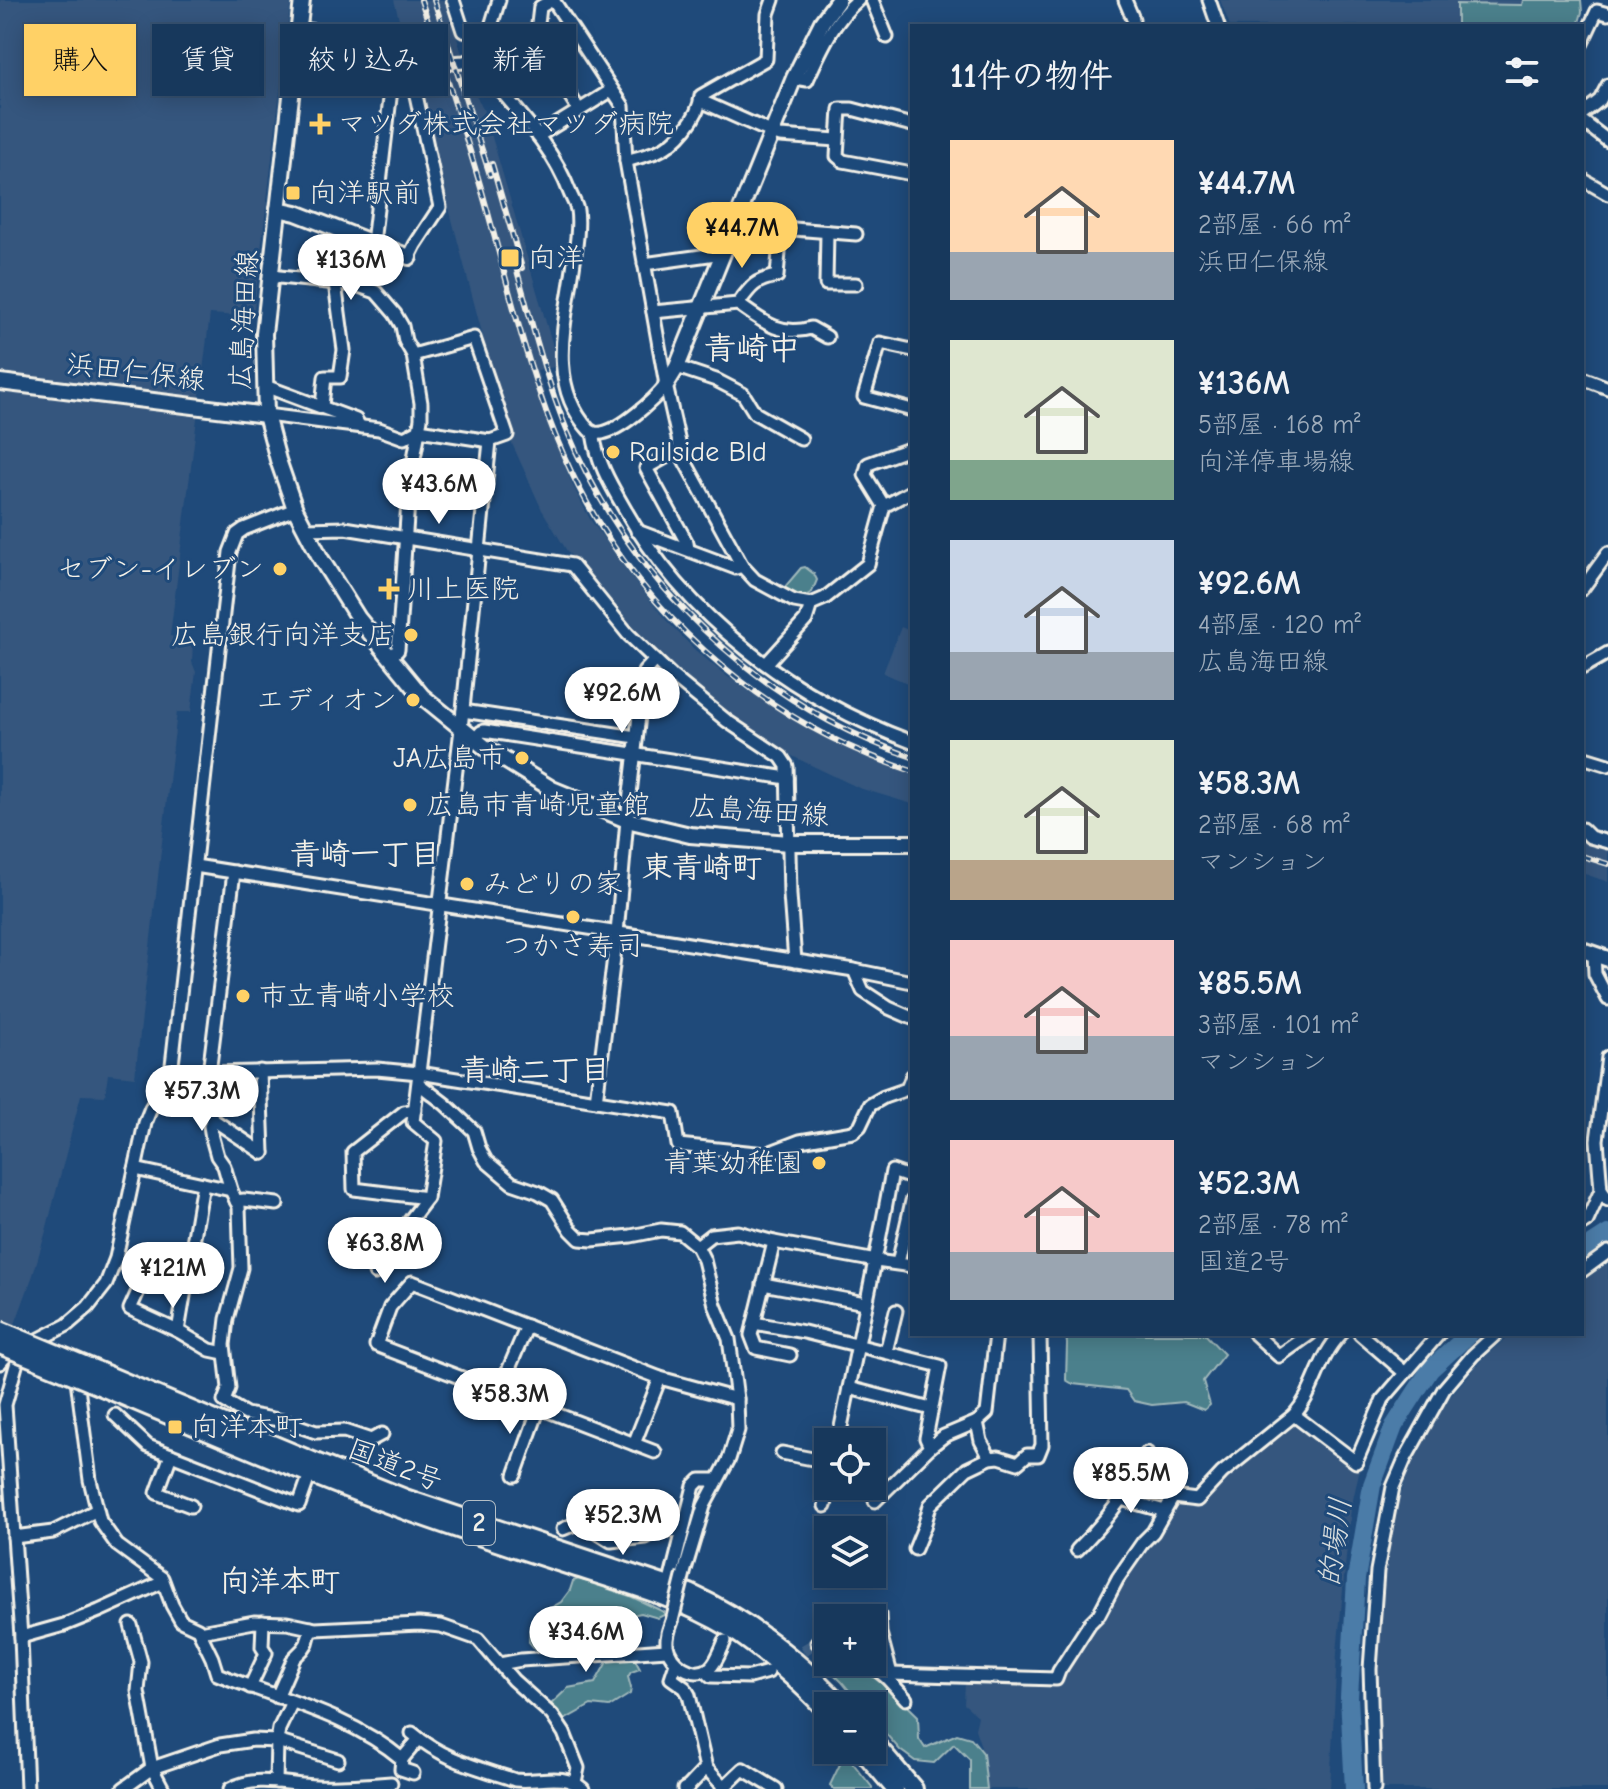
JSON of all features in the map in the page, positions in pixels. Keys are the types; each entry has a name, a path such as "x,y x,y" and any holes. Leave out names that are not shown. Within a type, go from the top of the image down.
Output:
{"highway":[{"name":"国道2号","path":"0,1330 93,1376 310,1474 478,1536 662,1595 729,1628 788,1671 814,1698"},
{"name":"国道2号","path":"0,1345 93,1376 405,1498 669,1584 728,1611 762,1634 796,1660 828,1692"},
{"path":"593,1559 678,1575 716,1597 728,1611"},
{"path":"695,1610 718,1629 725,1641 734,1639 764,1652"},
{"path":"886,1759 908,1788"},
{"path":"869,1764 884,1789"},
{"path":"878,1764 908,1788"}],"main road":[{"name":"広島海田線","path":"300,24 302,0"},
{"path":"666,385 677,367 794,78 822,22 838,0"},
{"name":"広島海田線","path":"291,96 264,334 266,415 295,509 321,559 358,618 422,696 474,740 552,789 627,820 690,835 789,843 910,843"},
{"path":"278,209 296,213 409,257"},
{"name":"浜田仁保線","path":"0,382 266,415"}],"street":[{"path":"453,0 464,31"},
{"path":"492,24 499,0"},
{"path":"579,110 536,41 540,7 552,0 623,106 626,161 680,449 742,566 755,580 794,601 811,604 825,598 868,564 884,506 910,492"},
{"path":"626,161 662,150 690,125 701,96 766,59 768,14 773,0"},
{"path":"794,78 807,80 831,33 858,0"},
{"path":"872,0 887,37"},
{"path":"1125,0 1133,19"},
{"path":"1209,0 1217,24"},
{"path":"1584,39 1597,11 1608,14"},
{"path":"1584,112 1600,100 1608,85"},
{"path":"538,136 612,90"},
{"path":"373,243 390,96"},
{"path":"409,257 440,207 416,96"},
{"path":"505,96 554,158 577,210 575,256 562,337 563,367 572,407 593,433 600,463 636,530 677,583 717,624 766,664 840,710 910,741"},
{"path":"701,101 780,136 837,140"},
{"path":"910,124 852,109 840,109 837,140 837,156 843,161 910,174"},
{"path":"1584,123 1608,141"},
{"path":"1584,180 1608,194"},
{"path":"738,304 753,283 777,276 781,228 856,234"},
{"path":"322,406 325,377 340,377 344,350 335,283 342,231"},
{"path":"827,232 826,284 856,284"},
{"path":"644,264 723,253"},
{"path":"270,276 356,285 376,292 395,314 413,355 421,419 409,487 398,650 390,657"},
{"path":"653,312 738,304 771,327 800,331 811,328 827,337"},
{"path":"266,415 379,429 404,438 419,430 490,441 507,435 474,338 413,355"},
{"path":"910,350 880,343 864,397 910,409"},
{"path":"677,367 716,380 743,394 755,413 801,439"},
{"path":"1584,379 1608,388"},
{"path":"593,433 603,433 629,418 666,385"},
{"path":"265,386 356,420 359,426"},
{"path":"375,1273 427,1198 436,1141 413,1122 461,729 490,441"},
{"path":"680,449 646,468 688,549"},
{"path":"884,506 865,475 868,464 910,449"},
{"path":"409,487 485,497"},
{"path":"0,1363 5,1357 67,1325 88,1307 106,1284 116,1258 148,1115 171,1074 230,552 237,534 244,529 295,509"},
{"path":"305,529 345,528 572,565 628,634 655,660 727,721 781,757 787,766 795,961"},
{"path":"636,530 736,568 742,566"},
{"path":"1584,586 1608,553"},
{"path":"766,664 806,620 811,604"},
{"path":"1584,667 1608,653"},
{"path":"596,1101 644,672 655,660"},
{"path":"463,711 636,737"},
{"path":"474,740 482,731 787,778"},
{"path":"1584,758 1608,765"},
{"path":"1584,831 1590,837 1608,842"},
{"path":"195,866 854,970 910,982"},
{"path":"234,872 205,1073 212,1138 239,1207 241,1268 227,1319 224,1353 229,1388 224,1401 246,1414 284,1421 316,1432 344,1431 371,1440 382,1434"},
{"path":"1595,955 1595,974 1608,999"},
{"path":"854,970 863,991 910,1017"},
{"path":"1588,1206 1605,1195 1597,1140 1608,1057"},
{"path":"171,1074 377,1069 419,1079 673,1113 678,1145 766,1154 800,1141 853,1132 860,1126 870,1105 884,1097 909,1091"},
{"path":"212,1119 263,1153 260,1071"},
{"path":"419,1079 474,1131 486,1161 512,1183 552,1200 580,1239 631,1236 661,1230 680,1232 697,1246 729,1339 738,1430 729,1459 704,1506 678,1575"},
{"path":"415,1110 404,1112 353,1152 354,1189 427,1198"},
{"path":"135,1169 203,1184 244,1200 277,1204"},
{"path":"841,1428 892,1171 910,1177"},
{"path":"178,1331 203,1184"},
{"path":"898,1263 910,1210"},
{"path":"697,1246 711,1235 738,1232 774,1242 910,1266"},
{"path":"774,1242 751,1335 756,1348 790,1355"},
{"path":"1584,1270 1608,1252"},
{"path":"188,1276 149,1267 130,1309 210,1350 224,1353"},
{"path":"655,1452 376,1345 390,1307 412,1282 660,1378 737,1399"},
{"path":"763,1284 865,1303"},
{"path":"886,1352 896,1311"},
{"path":"754,1323 804,1332 940,1366 926,1438 930,1447"},
{"path":"499,1392 527,1326"},
{"path":"51,1332 77,1373 90,1480 100,1521 117,1545 162,1578 181,1621 200,1632 217,1674 353,1726 387,1746 402,1759"},
{"path":"875,1501 944,1436 977,1422 987,1413 996,1336"},
{"path":"915,1549 930,1505 967,1469 990,1458 999,1457 1018,1463 1027,1455 1038,1455 1042,1445 1040,1336"},
{"path":"1257,1336 1279,1356 1307,1336"},
{"path":"889,1676 1056,1679 1090,1623 1099,1614 1118,1578 1153,1532 1173,1497 1197,1500 1222,1473 1294,1415 1303,1405 1323,1357 1339,1336"},
{"path":"1362,1336 1404,1372"},
{"path":"1294,1415 1356,1462 1383,1399 1437,1336"},
{"path":"1374,1789 1370,1669 1377,1571 1393,1487 1444,1389 1494,1336"},
{"path":"23,1348 5,1405 4,1429 5,1473 14,1537 21,1637 27,1789"},
{"path":"634,1444 660,1378"},
{"path":"849,1388 931,1409"},
{"path":"515,1475 539,1408"},
{"path":"115,1415 148,1446 299,1505 310,1474"},
{"path":"977,1422 981,1441 990,1458"},
{"path":"782,1453 814,1459"},
{"path":"1077,1550 1121,1499 1147,1453"},
{"path":"171,1455 157,1493 191,1506"},
{"path":"716,1480 700,1480 694,1486 683,1531 672,1621 666,1640 667,1650 676,1663 692,1671 706,1671 713,1665 725,1641"},
{"path":"1121,1499 1165,1511"},
{"path":"825,1506 826,1500"},
{"path":"14,1537 53,1532 97,1510"},
{"path":"563,1529 575,1524 587,1526 611,1541 646,1537 658,1530 683,1531"},
{"path":"21,1637 64,1625 163,1582"},
{"path":"200,1632 254,1622 287,1623 311,1628 419,1624 441,1626 478,1639 513,1680 552,1715 564,1733 578,1768 579,1786 552,1777 515,1780 438,1753 416,1736 402,1759 401,1769 413,1773"},
{"path":"250,1687 266,1653 262,1647 263,1622"},
{"path":"131,1625 141,1662 138,1691 152,1768 163,1789"},
{"path":"277,1697 294,1658 307,1643 311,1628"},
{"path":"500,1664 667,1650"},
{"path":"886,1662 889,1676"},
{"path":"676,1663 671,1678 689,1695 706,1768 723,1788 743,1769 776,1789"},
{"path":"706,1671 711,1676 750,1677 768,1672"},
{"path":"886,1674 906,1699"},
{"path":"276,1782 279,1729 292,1702"},
{"path":"123,1789 152,1768 220,1745 253,1740 277,1741 338,1760"},
{"path":"684,1789 706,1768"},
{"path":"230,1789 251,1782 347,1787 391,1783"}],"shaded area":[{"path":"0,0 291,0 288,24 280,24 280,92 253,317 210,314 170,636 193,641 192,662 196,672 191,712 177,712 135,1077 108,1074 105,1096 81,1095 33,1275 14,1327 0,1343"},
{"path":"394,0 445,0 464,60 464,96 476,96 485,113 552,343 555,367 537,370 549,424 572,484 590,519 632,578 695,650 728,677 796,722 870,757 910,770 910,803 859,788 792,756 745,729 707,702 641,642 567,551 542,510 510,439 419,96 448,96 448,24 400,24"},
{"path":"1220,0 1523,0 1523,5 1457,4 1457,24 1229,24"},
{"path":"901,627 910,631 910,684 883,673"},
{"path":"1584,839 1608,846 1608,882 1584,874"},
{"path":"1608,1263 1608,1789 1382,1789 1377,1671 1381,1593 1388,1547 1410,1467 1443,1405 1483,1358 1509,1336 1584,1336 1584,1281"},
{"path":"1292,1419 1360,1468 1351,1509 1337,1653 1330,1789 987,1789 983,1753 975,1729 978,1716 964,1704 965,1681 1057,1681 1120,1578 1173,1501 1198,1502 1223,1475"}],"green space":[{"path":"1523,0 1581,0 1582,12 1579,24 1457,24 1457,4 1522,5"},
{"path":"805,567 817,580 812,592 802,598 784,588"},
{"path":"1066,1336 1207,1336 1224,1354 1203,1381 1210,1405 1204,1410 1184,1402 1152,1405 1134,1401 1126,1390 1073,1384 1066,1380"},
{"path":"579,1579 630,1596 664,1612 664,1615 658,1618 641,1613 609,1620 594,1646 551,1641 537,1651 529,1642 530,1626 535,1617 561,1602 573,1581"},
{"path":"624,1656 634,1658 640,1669 631,1672 628,1677 630,1694 609,1707 591,1705 564,1720 551,1709 550,1705 568,1688 595,1683 608,1660"},
{"path":"836,1676 875,1676 881,1680 918,1716 919,1739 925,1748 957,1734 971,1738 983,1753 987,1789 970,1789 970,1760 954,1744 934,1763 915,1761 900,1750 886,1734 886,1692 850,1692"},
{"path":"840,1764 854,1764 872,1789 834,1789 830,1785"}],"waterway":[{"name":"的場川","path":"1584,1250 1608,1234"},
{"name":"的場川","path":"1354,1789 1349,1697 1356,1579 1372,1485 1394,1426 1430,1370 1467,1336"}],"tunnel":[{"path":"789,1659 814,1644"}],"railway":[{"path":"421,0 470,151 540,394 564,456 591,510 624,561 662,608 705,651 751,689 802,722 855,749 910,770"},
{"path":"434,0 490,175"},
{"path":"492,164 522,268"},
{"path":"514,260 544,366 566,428 592,484 624,536 662,585 704,630 750,670 801,705 855,734 910,756"},
{"path":"1584,857 1608,864"}],"place":[{"name":"マツダ株式会社マツダ病院","path":"320,124"},
{"name":"向洋駅前","path":"293,193"},
{"name":"向洋","path":"510,258"},
{"name":"Railside Bld","path":"613,452"},
{"name":"セブン-イレブン","path":"280,569"},
{"name":"川上医院","path":"389,589"},
{"name":"広島銀行向洋支店","path":"411,635"},
{"name":"エディオン","path":"413,700"},
{"name":"JA広島市","path":"522,758"},
{"name":"広島市青崎児童館","path":"410,805"},
{"name":"みどりの家","path":"467,884"},
{"name":"つかさ寿司","path":"573,917"},
{"name":"市立青崎小学校","path":"243,996"},
{"name":"青葉幼稚園","path":"819,1163"},
{"name":"向洋本町","path":"175,1427"}],"district":[{"name":"青崎中","path":"752,348"},
{"name":"青崎一丁目","path":"365,854"},
{"name":"東青崎町","path":"702,867"},
{"name":"青崎二丁目","path":"535,1070"},
{"name":"向洋本町","path":"280,1581"}]}
